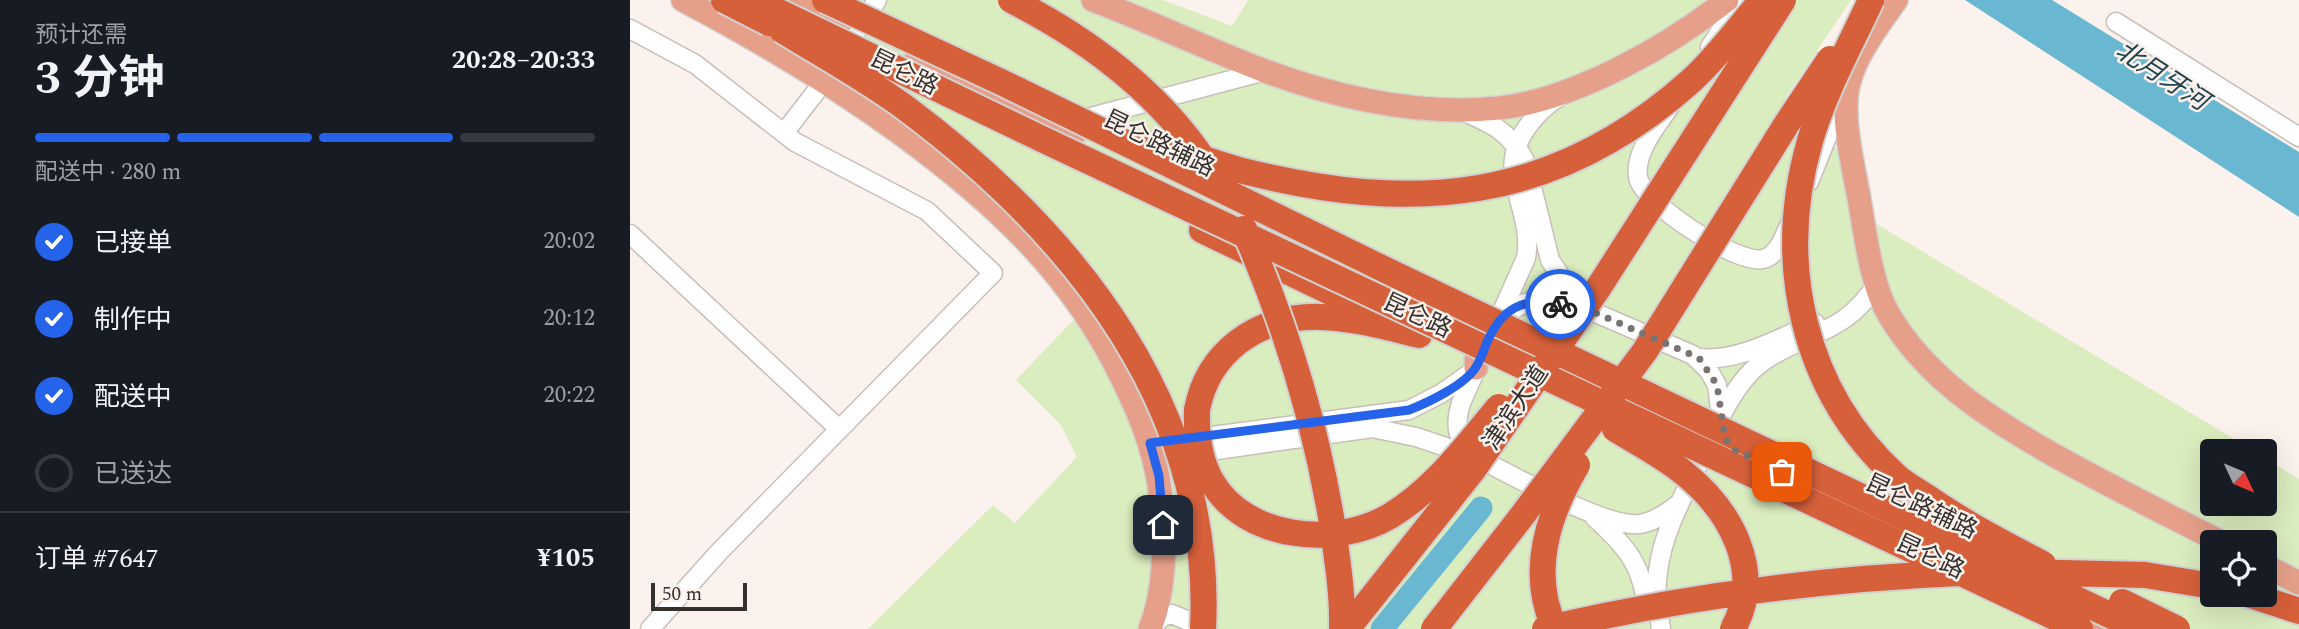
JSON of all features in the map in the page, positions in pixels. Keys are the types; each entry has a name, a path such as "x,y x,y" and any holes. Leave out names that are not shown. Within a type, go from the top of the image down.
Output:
{"highway":[{"path":"724,0 1062,166 1615,429 2047,629"},
{"name":"昆仑路","path":"754,0 1044,140 2080,629"},
{"name":"昆仑路","path":"825,0 2139,629"},
{"path":"1010,0 1080,39 1140,86 1196,149 1217,178 1239,218 1269,287 1307,405 1340,574 1345,629"},
{"path":"1001,82 1100,123 1236,169 1290,182 1352,191 1415,195 1446,193 1502,184 1566,164 1611,140 1659,107 1693,78 1762,0"},
{"name":"津滨大道","path":"1345,629 1474,470 1593,300 1783,0"},
{"path":"1555,629 1544,600 1541,562 1552,517 1563,489 1779,136 1870,0"},
{"path":"1870,0 1810,139 1797,196 1794,242 1798,298 1817,363 1840,410 1900,479 1971,527 2177,629"},
{"path":"778,27 906,108 990,177 1048,236 1102,304 1126,339 1148,379 1168,422 1191,486 1203,577 1203,629"},
{"path":"1419,335 1358,320 1315,315 1292,317 1250,333 1229,349 1214,367 1196,410 1198,444 1213,484 1245,514 1278,529 1299,534 1348,532 1387,518 1429,487 1453,462 1593,300"},
{"path":"1434,629 1645,351"},
{"path":"1615,429 1686,475 1712,500 1733,529 1745,570 1744,600 1733,629"},
{"path":"1545,629 1696,598 1810,583 1932,574 1997,571 2077,572 2146,575 2200,584"},
{"path":"2277,604 2299,611"}],"main road":[{"path":"684,0 752,36 825,80 956,174 1043,257 1077,300 1108,347 1138,411 1159,476 1163,525 1161,583 1151,629"},
{"path":"774,0 855,33 1462,326 1475,341 1476,368"},
{"name":"昆仑路辅路","path":"797,0 855,33 1061,126 1465,318 1481,321 1501,316"},
{"path":"1093,0 1265,71 1302,83 1396,106 1461,110 1515,106 1571,89 1627,64 1696,25 1727,0"},
{"path":"1896,0 1871,37 1848,84 1849,142 1869,256 1888,314 1923,362 1990,418 2077,468 2200,531"},
{"name":"昆仑路辅路","path":"1721,418 1725,438 1733,449 2015,579 2116,629"},
{"name":"昆仑路辅路","path":"1697,469 1710,458 1729,454 2102,629"},
{"path":"2277,572 2299,583"}],"street":[{"path":"783,134 825,80 877,0"},
{"path":"1741,0 1640,155 1638,178 1656,203 1726,251 1762,260 1772,255 1782,240 1824,151 1848,84"},
{"path":"2116,22 2299,137"},
{"path":"630,29 695,64 795,142 927,211 993,273 719,552 650,629"},
{"path":"1061,126 1265,71"},
{"path":"1474,456 1461,442 1457,421 1461,403 1525,265 1528,247 1512,165 1516,145 1531,121 1555,99 1571,89"},
{"path":"1461,110 1495,125 1516,145 1526,163 1550,260 1565,283 1699,358 1717,360 1749,351 1846,310 1876,308 1888,314"},
{"path":"630,234 839,429"},
{"path":"1661,629 1656,593 1658,570 1667,534 1677,505 1721,418 1745,380 1759,365 1771,356 1832,328 1860,307 1877,283"},
{"path":"1501,316 1525,303 1593,300"},
{"path":"1699,358 1717,385 1721,418"},
{"path":"1152,451 1409,410 1457,384 1476,368"},
{"path":"1152,451 1372,428 1416,437 1474,456 1588,512 1611,520 1638,524 1665,514 1677,505"},
{"path":"1588,512 1618,539 1635,562 1645,591 1649,629"},
{"path":"1161,583 1165,605 1172,614 1203,629"},
{"path":"1151,629 1162,617 1172,614"}],"green space":[{"path":"689,0 1163,0 1232,26 1248,0 1851,0 1785,98 1842,154 1855,211 2234,439 2200,439 2200,516 2277,516 2277,465 2299,479 2299,629 868,629 993,505 1015,523 1077,457 1061,425 1016,380 1108,284"}],"water":[{"name":"北月牙河","path":"1965,0 2052,0 2299,152 2299,217"}],"waterway":[{"path":"1382,629 1481,508"}],"way so far":[{"path":"1560,304 1589,310 1699,358 1717,385 1725,438 1729,444 1733,449 1782,472"}],"route":[{"path":"1163,525 1159,476 1150,443 1409,410 1457,384 1476,368 1501,316 1525,303 1560,304"}]}
